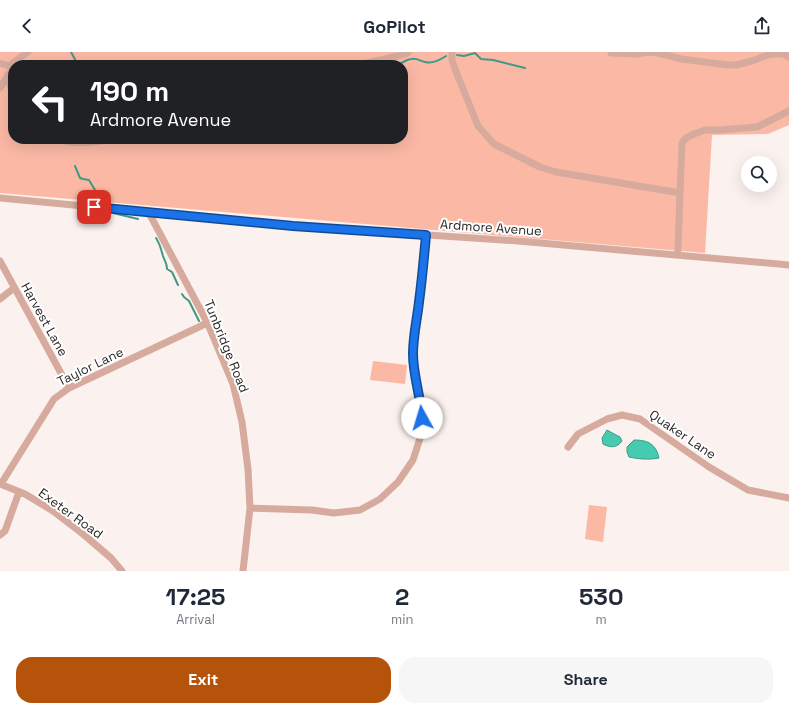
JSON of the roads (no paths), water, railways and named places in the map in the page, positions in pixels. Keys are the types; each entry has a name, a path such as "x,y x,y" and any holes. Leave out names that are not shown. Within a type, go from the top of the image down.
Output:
{"street":[{"path":"19,60 28,52"},
{"path":"380,60 409,52"},
{"path":"452,52 452,60 478,126 494,144 540,167 556,172 680,193"},
{"path":"611,53 638,54 647,52 681,59 728,65 736,65 774,54 783,54 789,57"},
{"path":"0,88 8,76"},
{"path":"678,250 682,143 686,138 705,130 757,127 789,111"},
{"name":"Ardmore Avenue","path":"0,198 293,226 578,246 789,265"},
{"name":"Tunbridge Road","path":"150,213 207,322 233,384 242,422 248,468 250,508 244,571"},
{"path":"250,508 334,512 360,510 380,499 398,482 413,460 422,432 421,405 415,376 413,354 414,331 419,303 426,235"},
{"name":"Harvest Lane","path":"0,261 69,388"},
{"path":"0,299 14,288"},
{"name":"Taylor Lane","path":"1,484 54,399 69,388 207,322"},
{"name":"Quaker Lane","path":"568,447 578,434 607,419 622,415 640,419 709,467 748,490 789,498"},
{"name":"Exeter Road","path":"1,484 25,494 53,511 111,558 122,571"},
{"path":"0,536 5,530 19,492"}],"waterway":[{"path":"71,52 75,60"},
{"path":"457,55 464,56 475,53 481,59 493,60 525,68"},
{"path":"408,60 417,59 423,62 433,62 446,56"},
{"path":"75,166 80,178 89,180 98,195 105,202"},
{"path":"113,213 138,219"},
{"path":"156,238 167,269 172,272 178,285"},
{"path":"182,294 189,301 199,321"}]}
